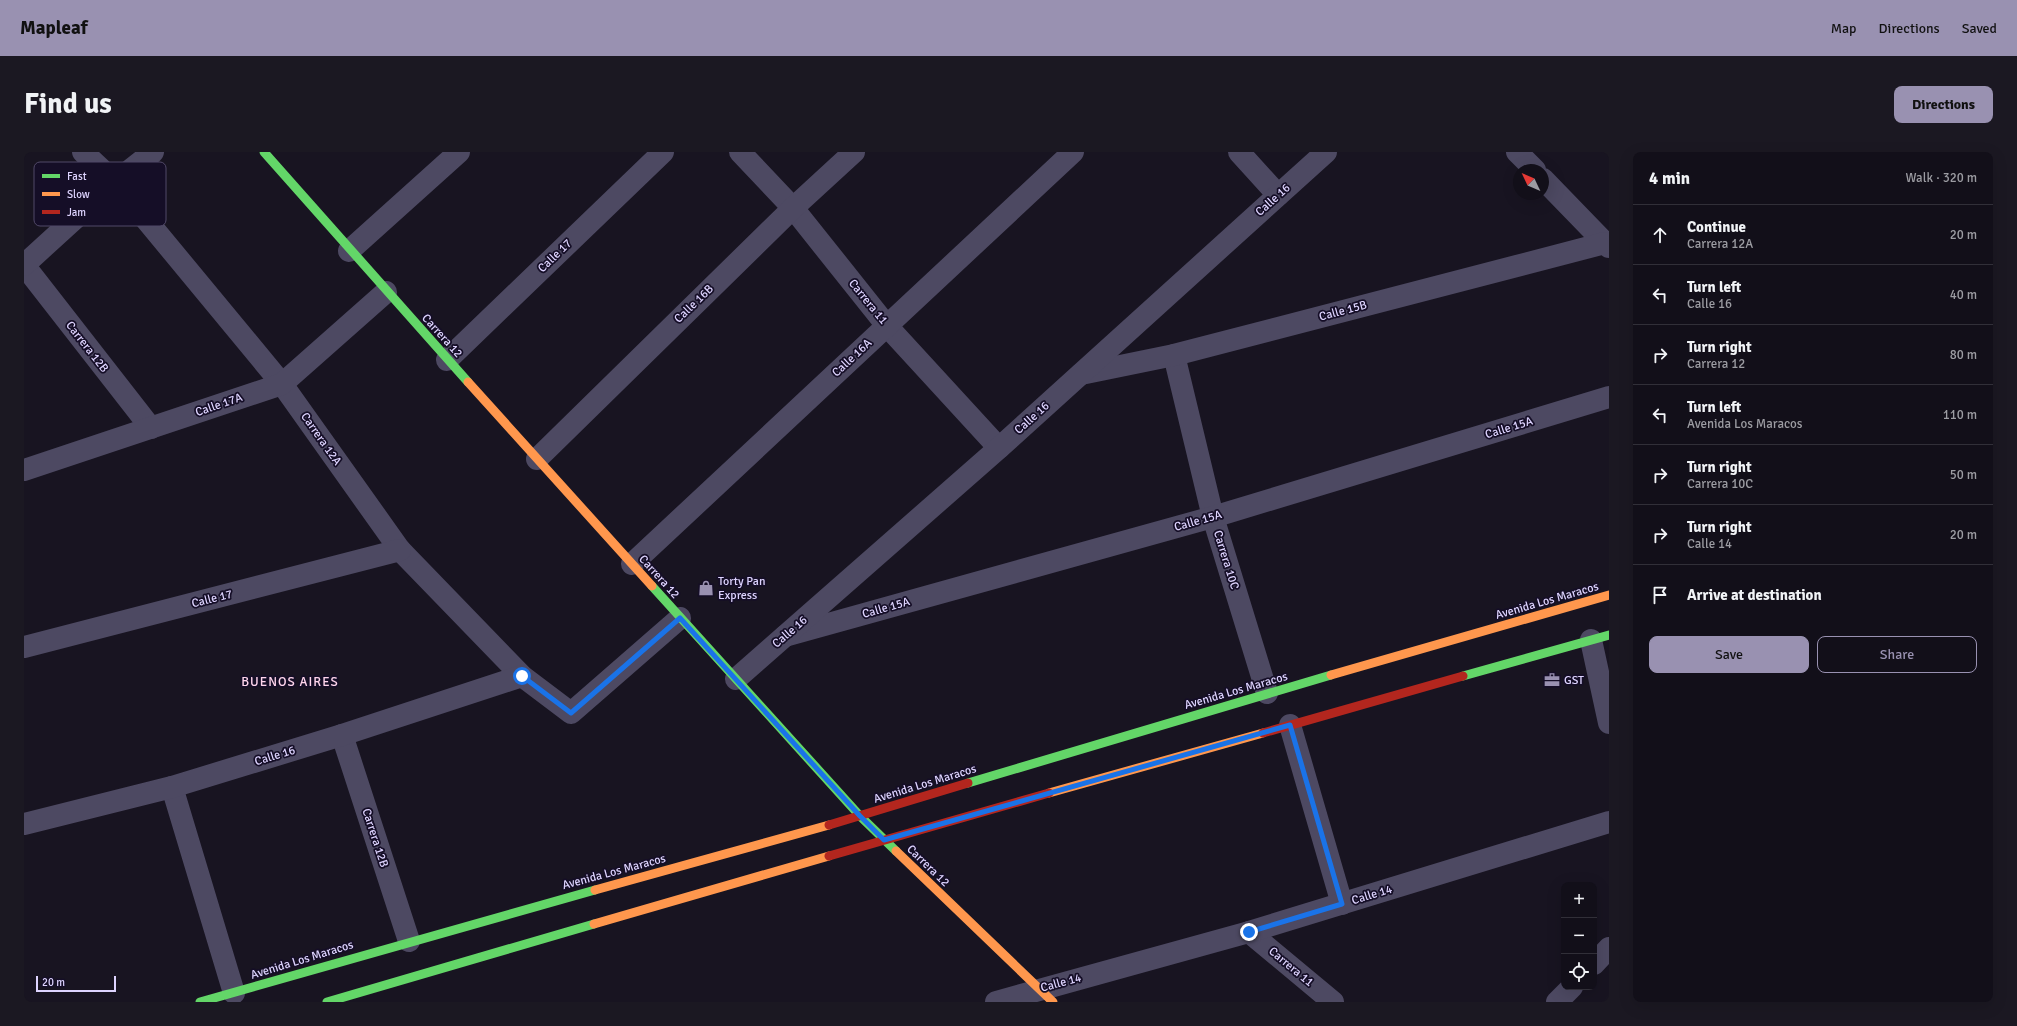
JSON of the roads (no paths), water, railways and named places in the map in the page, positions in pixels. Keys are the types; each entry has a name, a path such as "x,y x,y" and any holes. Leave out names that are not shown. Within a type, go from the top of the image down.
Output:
{"street":[{"name":"Carrera 12A","path":"83,152 94,162"},
{"path":"140,162 153,152"},
{"name":"Carrera 12","path":"264,152 349,251 860,816 1039,998"},
{"path":"349,251 459,152"},
{"name":"Calle 17","path":"447,360 663,152"},
{"name":"Carrera 11","path":"740,152 793,208 887,326 999,448"},
{"name":"Calle 16B","path":"537,459 793,208 854,152"},
{"name":"Calle 16A","path":"632,564 1073,152"},
{"path":"1239,152 1278,195"},
{"name":"Calle 16","path":"736,679 999,448 1326,152"},
{"path":"1517,152 1528,164"},
{"path":"1549,185 1607,245"},
{"path":"24,265 67,226"},
{"name":"Carrera 12A","path":"151,226 282,384 400,550 522,676 571,713 680,618"},
{"name":"Calle 15B","path":"1080,374 1174,355 1607,245"},
{"name":"Carrera 12B","path":"24,265 151,428"},
{"name":"Calle 17A","path":"24,470 282,384 386,292"},
{"name":"Carrera 10C","path":"1174,355 1213,517 1267,693"},
{"name":"Calle 15A","path":"785,636 1213,517 1609,398"},
{"name":"Calle 17","path":"24,647 400,550"},
{"name":"Avenida Los Maracos","path":"200,1002 409,941 860,816 1267,693 1609,595"},
{"path":"327,1002 884,840 1600,637 1609,723"},
{"name":"Calle 16","path":"24,824 172,787 342,735 522,676"},
{"path":"1290,725 1342,904"},
{"name":"Carrera 12B","path":"342,735 409,941"},
{"path":"172,787 234,993"},
{"name":"Calle 14","path":"996,1002 1039,998 1609,822"},
{"name":"Carrera 11","path":"1249,932 1333,1002"},
{"path":"1597,961 1609,948"},
{"path":"1557,1002 1569,990"}],"place":[{"name":"Torty Pan Express","path":"706,588"},
{"name":"GST","path":"1552,680"}],"district":[{"name":"BUENOS AIRES","path":"290,682"}]}
